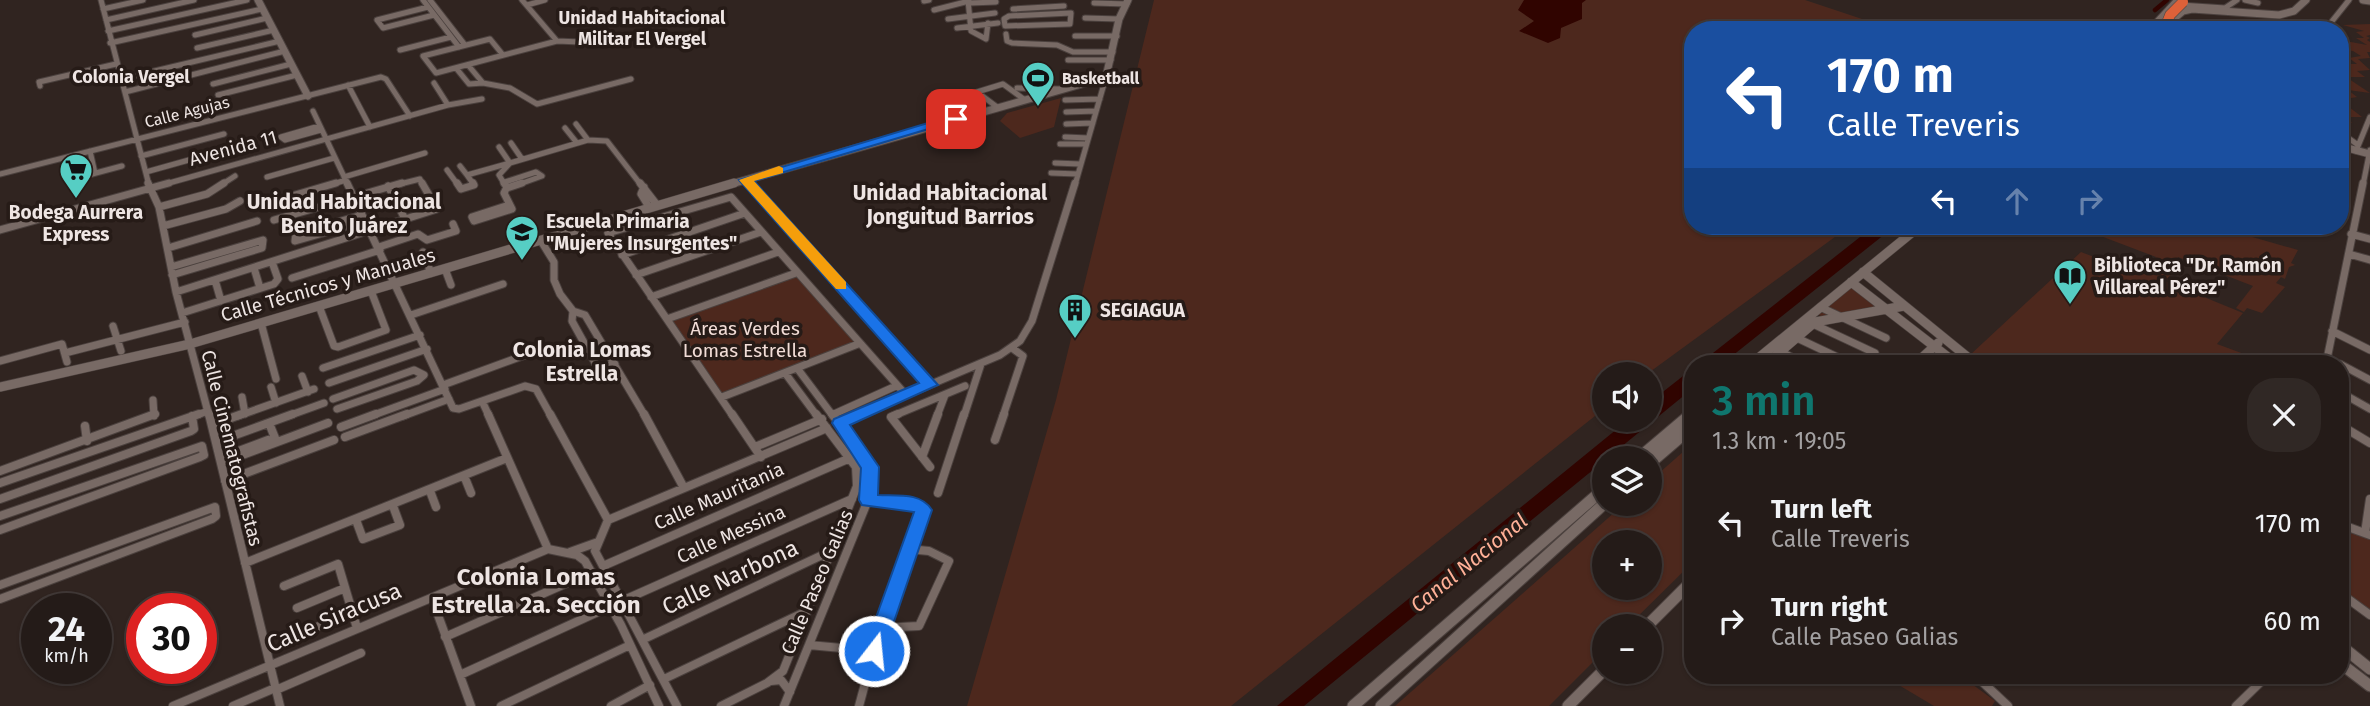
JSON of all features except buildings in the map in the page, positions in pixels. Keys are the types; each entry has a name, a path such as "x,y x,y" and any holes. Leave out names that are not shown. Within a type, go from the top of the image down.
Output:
{"highway":[{"path":"2166,21 2184,4"}],"main road":[{"path":"258,0 308,96"},
{"path":"2162,21 2184,4 2279,15 2294,11 2306,0"},
{"path":"2362,0 2370,1"},
{"path":"1106,77 1119,19 1127,2"},
{"name":"Calle Técnicos y Manuales","path":"0,387 190,344 653,206 1106,77"},
{"path":"2349,144 2370,152"},
{"path":"1762,355 1909,235"},
{"path":"1863,272 1964,355"},
{"path":"1851,282 1946,355"},
{"path":"1777,355 1813,324 1904,306"},
{"path":"1924,355 1942,338"},
{"path":"1653,446 1684,420"},
{"path":"1662,453 1684,434"},
{"path":"1353,706 1592,499"},
{"path":"1381,706 1592,515"},
{"path":"1659,614 1684,589"},
{"path":"2349,652 2370,669"},
{"path":"1410,656 1424,667"},
{"path":"2349,670 2370,686"},
{"path":"1568,706 1592,682"}],"street":[{"name":"Calle Cinematografistas","path":"101,0 141,156 159,207 176,292 212,425 280,706"},
{"path":"103,9 142,0"},
{"path":"106,20 194,0"},
{"path":"108,31 247,0"},
{"path":"423,0 462,46"},
{"path":"430,0 462,46"},
{"path":"524,2 545,0"},
{"path":"1043,0 1044,14"},
{"path":"2184,4 2229,7 2237,0"},
{"path":"2245,0 2258,4"},
{"path":"2332,21 2349,0"},
{"path":"524,2 557,41"},
{"path":"969,2 971,32 983,39 988,37 988,23"},
{"path":"934,10 969,2 996,2"},
{"path":"1094,3 1127,2"},
{"path":"1013,9 1064,6"},
{"path":"428,7 377,20 383,28 435,15"},
{"path":"110,43 262,9"},
{"path":"948,19 995,13"},
{"path":"1071,13 1071,23 1005,26 1006,17 1044,14 1071,13"},
{"path":"195,35 267,18"},
{"path":"1085,18 1119,19"},
{"path":"957,28 998,23"},
{"path":"197,48 274,30"},
{"path":"1006,34 1007,41 1012,43 1057,45 1073,52 1112,56"},
{"path":"1075,36 1117,37"},
{"path":"400,50 452,37"},
{"path":"503,55 490,39 424,56 436,73 557,41 580,41"},
{"path":"121,79 279,41"},
{"path":"125,92 285,51"},
{"path":"1068,60 1112,56"},
{"path":"40,86 39,82 116,64"},
{"path":"213,84 292,64"},
{"path":"468,65 483,83"},
{"path":"456,68 469,84 483,83 510,88 537,104 631,79"},
{"path":"1031,87 1039,74"},
{"path":"218,95 298,75"},
{"name":"Calle Agujas","path":"0,174 381,77 386,79 410,116"},
{"path":"840,423 981,364 1012,348 1032,321 1106,77"},
{"path":"433,83 448,105"},
{"path":"997,107 977,92 1003,84 1026,100"},
{"path":"348,85 370,127"},
{"path":"1017,88 1063,90"},
{"name":"Avenida 11","path":"0,230 153,189 478,99 448,105 326,141"},
{"path":"1065,100 1100,99"},
{"path":"313,111 455,410 532,386 608,520"},
{"path":"1066,112 1096,111"},
{"path":"2357,147 2370,117"},
{"path":"576,124 588,140"},
{"path":"1066,124 1093,124"},
{"path":"320,128 285,140 281,137 320,128"},
{"path":"565,128 577,143"},
{"path":"141,156 225,134"},
{"path":"1065,137 1086,141"},
{"path":"2349,140 2361,137"},
{"path":"467,175 588,140 607,141 644,187 641,194 653,206"},
{"path":"1060,144 1086,141"},
{"path":"511,143 522,159"},
{"path":"499,148 510,163"},
{"path":"146,172 228,149"},
{"path":"90,151 94,173"},
{"path":"2328,355 2370,152"},
{"path":"269,208 281,204 285,198 425,153"},
{"path":"267,177 334,158"},
{"path":"509,205 472,217 476,222 510,211 509,205 504,193 506,185 499,175 510,163"},
{"path":"1055,163 1080,164"},
{"path":"81,177 122,166"},
{"path":"447,170 461,189 474,186 460,166"},
{"path":"536,172 542,176 506,185 536,172"},
{"path":"1051,173 1078,174"},
{"path":"159,207 207,194 235,176"},
{"path":"176,292 437,209 420,179 274,220"},
{"path":"745,180 929,385"},
{"path":"388,186 406,221"},
{"path":"761,457 608,233 732,197 858,344 906,395"},
{"path":"163,226 226,209 240,201"},
{"path":"622,255 745,213"},
{"path":"364,218 298,241 293,236 364,218"},
{"path":"168,248 257,222"},
{"path":"292,278 418,234 427,240 456,230 453,224"},
{"path":"244,225 248,236"},
{"path":"636,275 761,232"},
{"path":"2351,234 2370,239"},
{"path":"212,235 215,245"},
{"path":"263,240 262,248 172,271 263,240"},
{"path":"541,241 554,262 554,280 573,312 572,321 598,368 615,364"},
{"path":"423,252 431,273"},
{"path":"650,297 778,252"},
{"path":"2349,254 2370,260"},
{"path":"0,361 58,344 64,345 66,358 183,318 278,281 272,262"},
{"path":"254,268 260,288"},
{"path":"445,269 451,285"},
{"path":"667,319 796,273"},
{"path":"215,280 221,301"},
{"path":"411,315 503,284"},
{"path":"319,306 334,346 383,332 386,328 371,291"},
{"path":"1820,307 1886,338"},
{"path":"573,312 585,315 684,488"},
{"path":"261,323 276,379"},
{"path":"1813,324 1875,353"},
{"path":"113,326 121,351"},
{"path":"2332,331 2370,349"},
{"path":"323,368 420,335"},
{"path":"1797,338 1833,355"},
{"path":"722,397 858,344"},
{"path":"995,440 1023,356 1012,348"},
{"path":"329,383 427,349"},
{"path":"1781,352 1787,355"},
{"path":"341,428 528,354"},
{"path":"938,493 981,364"},
{"name":"Calle Paseo Galias","path":"784,706 868,500 871,475 868,462 797,368"},
{"path":"337,410 416,381 423,373 436,369"},
{"path":"2349,369 2370,380"},
{"path":"216,442 414,370 423,373"},
{"path":"785,373 857,471 871,475"},
{"path":"212,425 311,391 302,376"},
{"path":"834,414 896,386"},
{"path":"891,417 965,386"},
{"path":"271,387 276,403"},
{"path":"922,457 945,395"},
{"path":"242,397 245,414"},
{"path":"2349,397 2370,408"},
{"path":"345,437 449,399"},
{"path":"0,471 151,418 155,415 153,400"},
{"path":"482,401 548,548 569,552 583,559 621,625 659,706"},
{"path":"883,406 930,467"},
{"path":"0,483 208,411"},
{"path":"0,499 191,431 194,429 192,416"},
{"path":"755,447 821,419"},
{"path":"220,460 327,422"},
{"path":"269,423 282,460"},
{"path":"85,426 87,441"},
{"path":"677,706 624,600 595,551 608,520 827,428"},
{"path":"2349,430 2370,443"},
{"path":"225,481 334,440"},
{"path":"0,516 202,446 204,455 201,457 0,530"},
{"path":"84,454 86,468"},
{"path":"244,563 465,478 508,458"},
{"name":"Calle Mauritania","path":"603,566 850,458"},
{"path":"857,471 868,462"},
{"name":"Calle Paseo Galias","path":"721,706 767,682 786,665 852,499 857,471"},
{"path":"465,478 471,493"},
{"path":"86,485 88,498"},
{"path":"430,491 436,507"},
{"name":"Calle Messina","path":"624,600 852,499"},
{"path":"2349,527 2367,534 2370,499"},
{"path":"859,706 880,628 923,510 921,506 868,500"},
{"path":"356,520 363,539 376,535 400,525 393,506"},
{"path":"0,585 215,507 216,516 212,519 0,599"},
{"path":"569,552 598,541"},
{"path":"103,547 104,560"},
{"name":"Calle Siracusa","path":"173,706 270,668 357,628 548,548"},
{"path":"880,628 919,626 949,561 929,551 908,549"},
{"name":"Calle Narbona","path":"643,639 833,550"},
{"path":"284,586 338,564 357,628"},
{"path":"445,636 592,572"},
{"path":"297,608 345,588"},
{"path":"2349,600 2370,615"},
{"path":"434,604 471,706"},
{"path":"460,675 611,606"},
{"path":"664,680 809,610"},
{"path":"300,634 353,612"},
{"path":"621,625 634,619"},
{"path":"501,706 630,645"},
{"path":"808,645 874,651"},
{"path":"233,706 361,653"},
{"path":"786,665 799,666"},
{"path":"767,682 781,680 790,692"},
{"path":"1985,684 2008,706"},
{"path":"2236,706 2259,684"},
{"path":"611,706 650,685"}],"green space":[{"path":"1154,0 1805,0 1868,21 1684,21 1684,235 1838,235 1662,363 1592,362 1592,418 1231,706 967,706 1056,400"},
{"path":"2370,24 2370,35 2366,36 2370,38 2367,40 2370,42 2370,52 2367,52 2370,58 2358,59 2370,70 2357,71 2365,77 2349,77 2349,64 2357,64 2349,58 2361,56 2349,50 2349,42 2367,45 2356,38 2364,38 2356,32 2364,31 2349,25"},
{"path":"2349,79 2370,93 2349,90"},
{"path":"1061,98 1054,127 1020,138 1000,121 1007,113"},
{"path":"2349,107 2362,117 2349,117"},
{"path":"2098,235 2246,235 2298,250 2291,263 2295,265 2289,267 2285,279 2281,277 2276,283 2285,287 2262,313 2247,308 2244,312 2236,308 2253,286 2178,257 2177,259 2183,261 2165,281 2243,313 2217,344 2247,355 1970,355 2081,252 2139,274 2156,257"},
{"name":"Áreas Verdes Lomas Estrella","path":"795,273 855,342 723,395 668,319"},
{"path":"1850,286 1877,308 1826,318 1816,314"},
{"path":"1684,451 1684,571 1662,593 1662,530 1595,530 1610,516 1662,516 1662,470"},
{"path":"2349,531 2370,539 2370,613 2349,597"},
{"path":"1592,532 1592,600 1654,600 1640,614 1592,614 1592,663 1549,706 1395,706"},
{"path":"1897,684 1972,684 1995,701 1992,706 1934,706"}],"water":[{"path":"1524,0 1586,0 1582,3 1582,19 1561,28 1560,38 1548,43 1519,31 1534,21 1518,10"},
{"path":"1863,235 1884,235 1733,355 1710,355"},
{"name":"Canal Nacional","path":"1684,375 1684,396 1662,414 1662,393"},
{"name":"Canal Nacional","path":"1613,432 1639,432 1622,446 1596,446"},
{"name":"Canal Nacional","path":"1592,449 1592,471 1304,706 1277,706"}],"waterway":[{"name":"Canal Nacional","path":"2155,10 2167,0"}],"slow traffic":[{"path":"779,170 745,180 841,286"}],"place":[{"name":"Basketball","path":"1038,108"},
{"name":"Bodega Aurrera Express","path":"76,200"},
{"name":"Escuela Primaria \"Mujeres Insurgentes\"","path":"522,262"},
{"name":"Biblioteca \"Dr. Ramón Villareal Pérez\"","path":"2070,306"},
{"name":"SEGIAGUA","path":"1075,340"}],"district":[{"name":"Unidad Habitacional Militar El Vergel","path":"642,28"},
{"name":"Colonia Vergel","path":"131,77"},
{"name":"Unidad Habitacional Jonguitud Barrios","path":"950,205"},
{"name":"Unidad Habitacional Benito Juárez","path":"344,214"},
{"name":"Colonia Lomas Estrella","path":"582,362"},
{"name":"Colonia Lomas Estrella 2a. Sección","path":"536,591"}],"route":[{"path":"874,651 891,595 923,510 916,504 868,500 870,467 840,423 929,385 745,180 956,119"}]}
